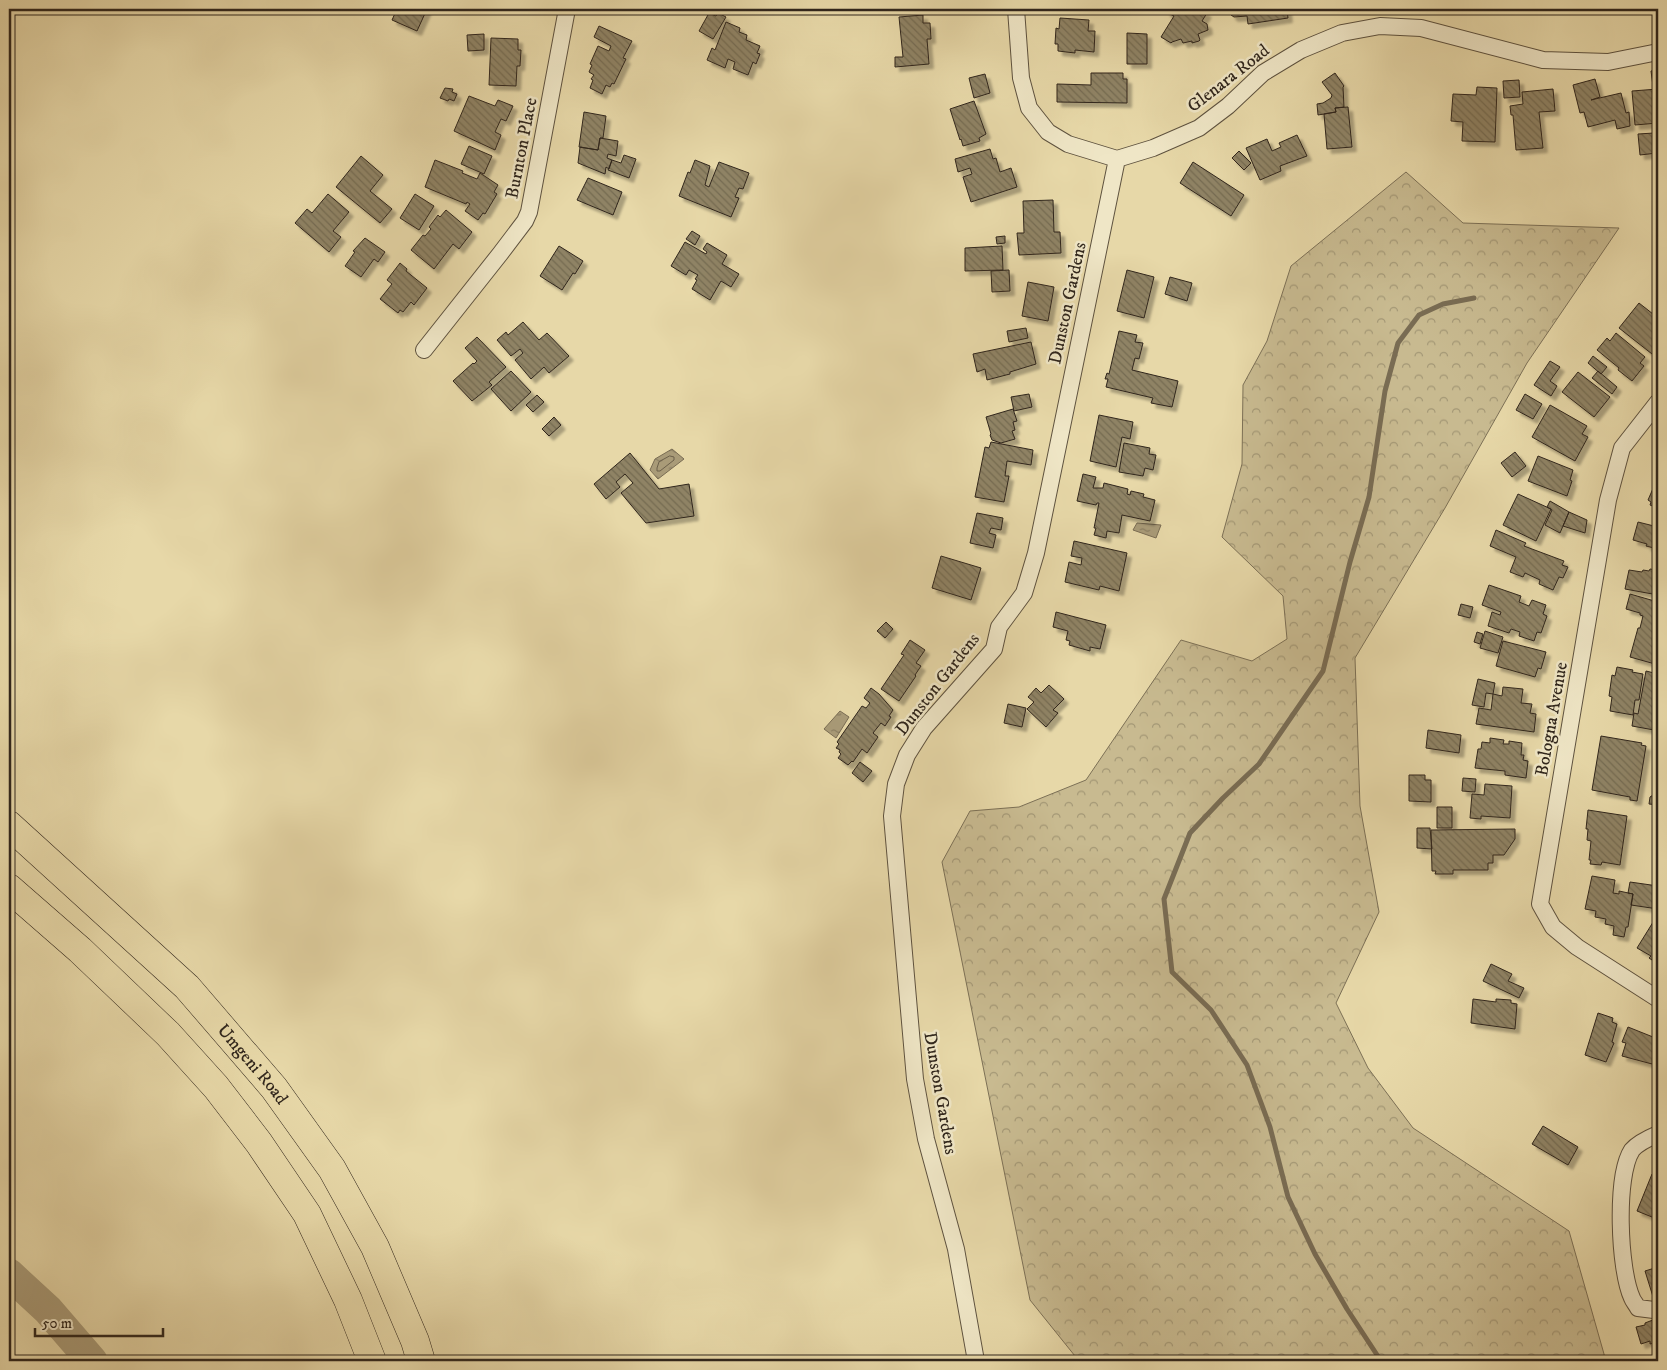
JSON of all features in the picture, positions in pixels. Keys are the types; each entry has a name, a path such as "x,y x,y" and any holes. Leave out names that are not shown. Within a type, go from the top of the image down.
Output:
{"highway":[{"name":"Umgeni Road","path":"9,825 187,987 274,1088 332,1169 375,1247 422,1361"},
{"path":"9,888 80,950 168,1034 216,1087 259,1143 306,1214 348,1300 372,1361"}],"street":[{"name":"Burnton Place","path":"424,350 500,254 525,221 529,212 567,9"},
{"path":"1016,9 1021,78 1029,108 1048,132 1068,144 1116,159"},
{"name":"Glenara Road","path":"1116,159 1153,148 1199,128 1228,106 1263,73 1301,50 1342,33 1352,31 1380,26 1421,28 1543,60 1608,62 1658,52"},
{"name":"Dunston Gardens","path":"976,1361 956,1249 926,1140 915,1079 892,816 896,784 907,755 924,728 994,649 1000,626 1024,593 1036,553 1116,159"},
{"name":"Bologna Avenue","path":"1658,402 1622,448 1608,500 1540,904 1553,927 1577,947 1658,999"},
{"path":"1658,1134 1633,1148 1625,1166 1621,1193 1623,1262 1631,1297 1638,1308 1654,1310 1658,1308"}],"green space":[{"path":"1406,172 1463,223 1619,228 1527,363 1445,508 1355,658 1360,806 1379,912 1336,1003 1368,1068 1413,1128 1569,1231 1606,1361 1079,1361 1030,1300 942,862 970,811 1019,807 1086,780 1181,640 1252,661 1287,639 1283,596 1222,537 1242,464 1243,385 1267,341 1291,266"}],"water":[{"path":"672,449 684,459 658,479 650,470 655,459"},
{"path":"1137,523 1161,525 1156,538 1133,530"},
{"path":"840,711 849,717 836,738 824,729"}],"building":[{"path":"397,9 427,9 417,31 392,20"},
{"path":"1166,9 1200,9 1207,13 1202,21 1207,24 1208,30 1198,34 1199,41 1183,43 1181,39 1171,43 1161,37 1174,16 1166,12"},
{"path":"1232,9 1287,9 1288,18 1248,24 1247,16 1234,17 1231,15"},
{"path":"709,13 716,16 718,13 726,17 713,39 699,31"},
{"path":"923,15 923,23 930,23 931,39 927,39 929,64 895,67 895,57 903,57 899,17"},
{"path":"1060,18 1089,20 1088,31 1095,31 1094,52 1075,50 1075,53 1058,51 1058,44 1055,44 1056,28 1059,29"},
{"path":"726,22 740,28 739,32 747,35 746,40 760,46 757,53 760,54 756,64 753,62 748,75 733,69 735,62 728,59 725,68 707,60 712,48 715,50"},
{"path":"599,26 632,41 623,58 626,59 614,84 612,83 610,87 606,85 602,94 590,88 593,80 591,79 594,75 589,72 592,65 590,64 598,46 609,51 611,46 594,37"},
{"path":"1127,33 1147,34 1147,64 1127,64"},
{"path":"484,34 484,50 468,51 467,35"},
{"path":"491,38 518,39 518,50 521,50 520,66 517,66 516,86 489,85"},
{"path":"1658,70 1658,85 1653,86 1651,71"},
{"path":"1091,73 1123,73 1123,79 1127,79 1127,103 1057,102 1057,84 1091,85"},
{"path":"1335,73 1344,86 1344,107 1335,108 1336,112 1318,115 1317,104 1323,103 1331,98 1332,95 1322,82"},
{"path":"985,74 990,93 974,98 969,78"},
{"path":"1595,79 1600,97 1591,100 1621,93 1626,113 1629,112 1630,126 1617,129 1615,120 1588,127 1584,112 1580,113 1573,85"},
{"path":"1519,80 1520,97 1504,98 1503,81"},
{"path":"1477,87 1497,88 1495,142 1462,141 1463,122 1451,121 1453,94 1476,95"},
{"path":"445,88 453,89 452,92 457,94 454,101 440,98"},
{"path":"1553,89 1555,111 1539,112 1543,148 1516,150 1513,115 1511,115 1510,106 1523,104 1522,92"},
{"path":"1658,89 1658,123 1635,125 1632,91"},
{"path":"469,96 495,106 498,100 513,106 506,121 501,119 495,132 501,135 495,150 454,131"},
{"path":"974,101 986,134 979,138 980,141 963,146 950,109"},
{"path":"1348,107 1352,147 1327,149 1324,114 1336,112 1335,108"},
{"path":"584,112 606,116 603,138 600,138 598,150 579,147"},
{"path":"1654,133 1657,153 1640,155 1638,134"},
{"path":"1297,135 1307,156 1280,166 1281,171 1260,180 1246,148 1267,139 1272,151 1281,147 1279,143"},
{"path":"600,138 618,141 616,156 608,154 607,158 612,160 609,169 606,167 605,174 578,163 580,147 598,150"},
{"path":"469,146 492,156 484,174 461,164"},
{"path":"990,149 993,159 996,158 1000,172 1011,168 1017,187 971,202 963,177 972,174 970,168 958,172 955,159"},
{"path":"1239,151 1251,163 1244,170 1232,158"},
{"path":"624,155 636,159 629,178 608,170 612,160 621,163"},
{"path":"361,156 383,175 370,191 392,209 380,223 336,187"},
{"path":"435,160 463,171 462,173 477,179 480,173 498,185 494,192 497,194 485,214 483,213 478,220 465,211 470,204 467,202 466,204 425,187"},
{"path":"695,160 710,166 705,185 709,187 719,162 749,173 743,189 739,188 735,197 739,198 731,217 679,196 688,172 690,173"},
{"path":"1193,162 1244,195 1231,216 1180,183"},
{"path":"588,178 622,192 613,215 577,200"},
{"path":"328,194 349,212 333,231 341,237 329,252 295,223 307,209 312,213"},
{"path":"415,194 434,206 419,230 400,218"},
{"path":"1053,200 1054,232 1060,232 1061,253 1019,255 1017,233 1024,233 1023,201"},
{"path":"446,210 472,232 459,249 453,244 434,269 411,250 423,235 425,236 431,229 429,227 438,215 440,217"},
{"path":"692,231 700,236 695,245 686,239"},
{"path":"1005,236 1005,243 997,244 996,237"},
{"path":"365,238 385,252 378,262 374,259 361,277 345,266 355,252 353,251"},
{"path":"685,242 706,254 707,252 703,249 707,243 727,255 722,264 739,274 731,287 721,281 710,300 692,289 698,275 689,270 686,275 671,266"},
{"path":"559,246 583,261 562,290 540,276"},
{"path":"1002,246 1003,270 965,271 965,248"},
{"path":"400,263 407,269 406,271 427,288 414,305 411,302 403,312 400,310 398,313 380,299 392,284 387,280"},
{"path":"1009,270 1010,291 992,292 991,271"},
{"path":"1127,270 1154,277 1144,318 1117,311"},
{"path":"1170,277 1192,283 1187,301 1165,294"},
{"path":"1028,282 1054,287 1048,321 1022,316"},
{"path":"1639,303 1658,318 1658,346 1652,354 1619,328"},
{"path":"523,322 539,340 547,333 569,356 549,373 544,367 531,379 515,360 523,353 520,349 511,356 497,340 506,332 508,335"},
{"path":"1026,328 1028,338 1009,342 1007,331"},
{"path":"1119,331 1137,335 1135,342 1143,343 1139,359 1135,358 1132,370 1178,381 1172,407 1151,403 1153,398 1106,387 1108,379 1105,379 1107,373 1109,374"},
{"path":"1616,333 1645,357 1640,363 1644,366 1632,381 1597,350 1607,338 1610,341"},
{"path":"477,337 506,367 489,382 492,385 472,401 453,381 477,361 465,348"},
{"path":"1031,342 1036,364 987,380 985,369 977,372 973,354"},
{"path":"1593,356 1607,367 1601,374 1588,363"},
{"path":"1550,361 1560,367 1550,381 1557,386 1551,396 1534,385"},
{"path":"511,371 531,392 511,411 491,389"},
{"path":"1598,371 1617,387 1612,394 1592,378"},
{"path":"1578,372 1610,397 1594,417 1562,392"},
{"path":"1029,394 1032,407 1014,411 1011,397"},
{"path":"1525,394 1542,404 1533,419 1516,410"},
{"path":"537,395 544,402 533,412 526,405"},
{"path":"1550,405 1587,426 1582,434 1588,437 1575,461 1532,437"},
{"path":"1013,409 1017,421 1013,422 1015,430 1012,431 1015,439 1001,443 992,440 986,417"},
{"path":"1099,415 1133,422 1130,439 1122,437 1116,467 1090,461"},
{"path":"554,417 561,425 549,436 542,429"},
{"path":"991,442 1033,450 1031,465 1007,461 1005,476 1009,476 1004,502 975,497 985,447 989,448"},
{"path":"1124,443 1150,448 1149,454 1156,455 1153,470 1145,468 1143,476 1119,472"},
{"path":"1515,452 1526,466 1512,477 1501,463"},
{"path":"630,453 659,489 689,484 694,516 646,523 621,493 633,483 625,474 616,482 620,487 606,499 594,484"},
{"path":"1538,456 1573,470 1567,496 1528,481"},
{"path":"1083,474 1096,477 1093,488 1103,488 1104,483 1128,489 1127,494 1130,495 1131,491 1144,494 1143,497 1155,500 1150,521 1122,515 1119,533 1107,531 1106,538 1094,535 1099,503 1096,505 1077,501"},
{"path":"1658,477 1657,508 1650,505 1651,502 1648,500"},
{"path":"1518,494 1551,509 1536,541 1503,525"},
{"path":"1550,501 1569,512 1560,533 1545,525 1552,510 1547,507"},
{"path":"1569,512 1587,520 1585,533 1563,526"},
{"path":"977,513 1003,518 1001,530 991,528 989,533 996,535 993,548 970,543"},
{"path":"1638,522 1658,527 1658,549 1633,540"},
{"path":"1496,530 1526,543 1524,546 1564,561 1562,565 1568,567 1563,578 1559,577 1553,590 1539,584 1540,580 1525,573 1523,577 1510,572 1516,557 1490,546"},
{"path":"1074,541 1127,553 1119,591 1100,586 1099,590 1065,582 1069,562 1081,565 1082,558 1071,556"},
{"path":"941,556 981,568 971,600 932,588"},
{"path":"1650,569 1657,570 1656,572 1658,573 1658,595 1625,589 1629,570 1642,572 1643,570 1649,571"},
{"path":"1489,585 1521,596 1519,602 1529,606 1532,600 1546,605 1543,614 1547,616 1541,633 1537,632 1534,641 1519,636 1520,632 1511,629 1509,633 1488,626 1492,612 1500,615 1501,612 1482,605"},
{"path":"1630,594 1658,602 1658,653 1655,664 1630,657 1643,616 1640,613 1626,609"},
{"path":"1461,604 1473,607 1470,618 1458,615"},
{"path":"1056,612 1106,625 1100,649 1090,647 1090,651 1069,645 1070,641 1066,640 1068,631 1053,627"},
{"path":"886,622 893,629 885,638 877,631"},
{"path":"1485,631 1503,637 1498,653 1480,648"},
{"path":"1477,632 1483,634 1480,644 1474,642"},
{"path":"910,640 925,650 916,663 921,666 916,676 899,701 881,689 904,655 901,654"},
{"path":"1503,641 1546,652 1541,669 1538,668 1535,677 1496,666"},
{"path":"1617,667 1643,674 1639,700 1635,700 1633,715 1610,711 1612,697 1609,696 1612,675 1615,676"},
{"path":"1646,671 1658,674 1658,706 1654,730 1632,726 1634,713 1638,714"},
{"path":"1478,679 1495,683 1493,694 1486,693 1484,707 1472,705"},
{"path":"1049,685 1064,699 1053,710 1058,713 1046,727 1027,709 1034,702 1028,697 1036,688 1041,693"},
{"path":"1503,687 1523,689 1521,703 1532,704 1530,713 1536,714 1534,732 1476,724 1479,708 1491,710 1493,694 1502,696"},
{"path":"871,688 893,710 889,716 891,717 885,726 881,723 873,733 878,737 867,753 862,749 853,762 848,765 838,758 841,754 840,750 836,748 839,744 837,742 862,706 866,708 870,703 864,698"},
{"path":"1008,704 1026,708 1022,727 1004,723"},
{"path":"1428,730 1461,735 1459,753 1426,748"},
{"path":"1601,736 1642,743 1641,745 1646,746 1637,801 1630,800 1630,797 1592,790"},
{"path":"1490,738 1504,740 1503,744 1509,744 1509,741 1522,743 1521,755 1524,755 1523,760 1528,761 1526,778 1505,775 1505,771 1475,768 1478,749 1481,749 1482,742 1490,743"},
{"path":"860,762 872,771 863,782 852,773"},
{"path":"1409,775 1425,775 1425,780 1431,780 1431,802 1409,801"},
{"path":"1463,778 1476,779 1475,792 1462,791"},
{"path":"1485,784 1512,786 1510,818 1481,816 1481,819 1470,818 1472,794 1484,795"},
{"path":"1656,792 1658,793 1658,805 1649,804 1650,797 1655,796"},
{"path":"1437,807 1452,807 1452,828 1437,828"},
{"path":"1588,810 1627,816 1620,865 1602,862 1601,865 1590,864 1591,841 1587,840 1588,829 1586,829"},
{"path":"1417,828 1430,828 1432,849 1417,848"},
{"path":"1515,829 1515,839 1504,855 1493,855 1493,863 1488,863 1488,870 1453,870 1453,874 1435,874 1436,871 1432,871 1431,830"},
{"path":"1592,876 1615,880 1613,893 1619,894 1619,891 1633,894 1628,927 1626,927 1624,937 1613,935 1614,926 1605,924 1606,919 1595,917 1596,911 1585,909"},
{"path":"1630,882 1658,886 1658,909 1631,905 1633,894 1628,893"},
{"path":"1655,919 1658,922 1658,964 1649,958 1651,956 1637,948"},
{"path":"1491,964 1512,974 1508,981 1524,988 1519,998 1483,981"},
{"path":"1473,999 1496,1002 1496,999 1511,1000 1511,1003 1517,1004 1515,1029 1471,1023"},
{"path":"1598,1013 1613,1018 1612,1022 1617,1024 1612,1042 1614,1043 1606,1062 1585,1055"},
{"path":"1628,1027 1658,1039 1658,1057 1657,1059 1654,1058 1652,1064 1622,1056 1626,1043 1622,1042"},
{"path":"1543,1126 1578,1147 1568,1165 1532,1144"},
{"path":"1652,1174 1658,1177 1657,1219 1637,1211"},
{"path":"1658,1267 1658,1298 1654,1300 1645,1271"},
{"path":"1658,1318 1658,1342 1650,1344 1650,1341 1641,1344 1636,1327 1645,1325 1645,1323"}],"waterway":[{"path":"1381,1361 1347,1309 1315,1254 1288,1197 1270,1127 1247,1065 1211,1010 1172,972 1164,899 1190,833 1259,764 1323,671 1350,562 1369,497 1385,391 1398,343 1419,315 1443,304 1474,298"},
{"path":"9,1274 48,1310 92,1361"}]}
